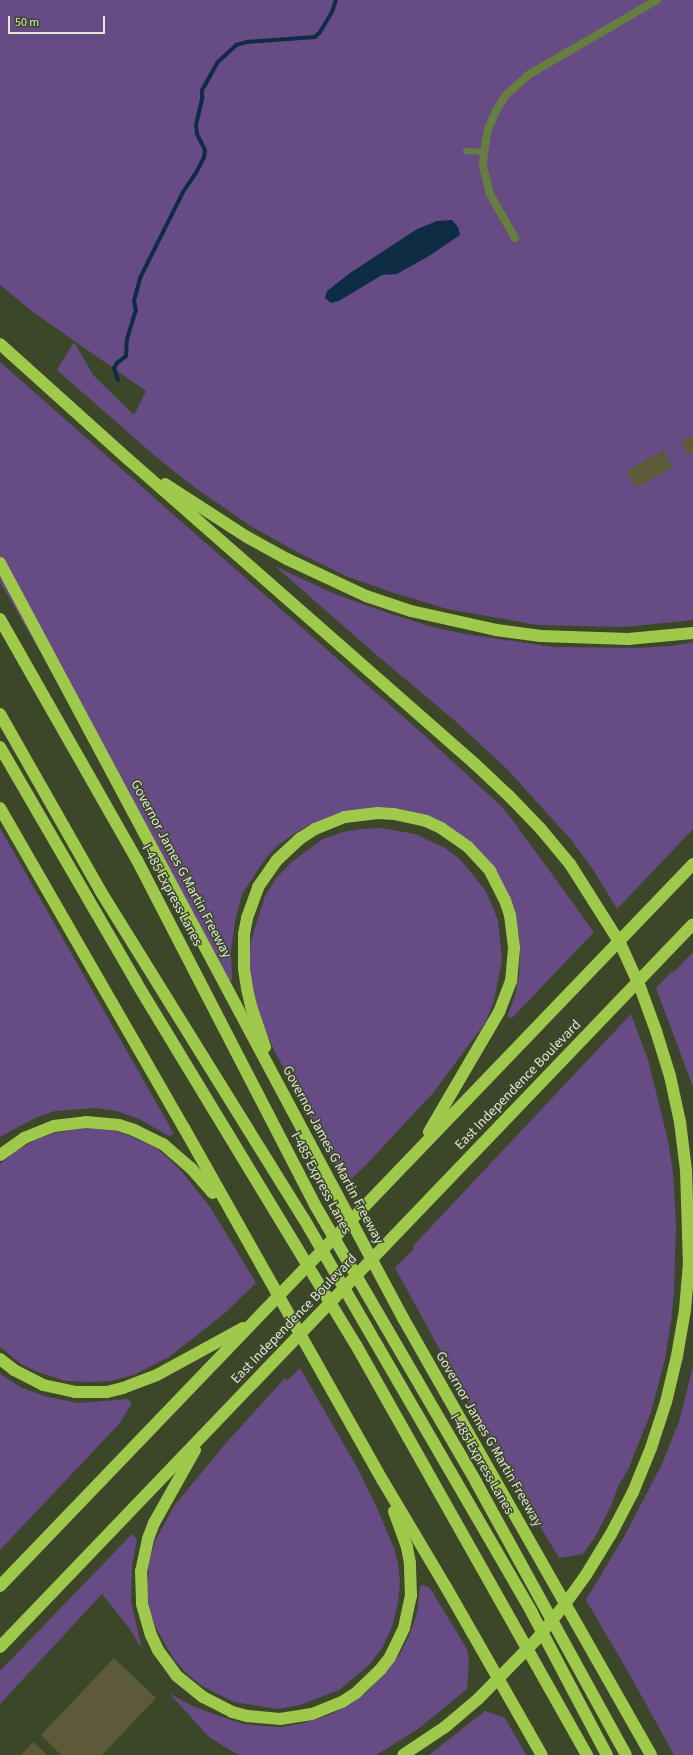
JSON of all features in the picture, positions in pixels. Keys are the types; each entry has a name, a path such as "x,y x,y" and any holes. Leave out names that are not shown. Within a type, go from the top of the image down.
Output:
{"highway":[{"path":"0,344 509,796 540,828 570,864 620,943 640,987 670,1076 680,1122 686,1170 689,1216 689,1263 685,1310 675,1364 666,1402 651,1448 633,1492 612,1534 586,1575 536,1640 478,1699 445,1727 403,1755"},
{"path":"129,460 247,537 287,559 366,596 411,611 496,630 541,636 628,639 693,633"},
{"name":"Governor James G Martin Freeway","path":"0,563 403,1318 652,1755"},
{"name":"I-485 Express Lanes","path":"0,619 137,860 315,1205 476,1482 626,1755"},
{"path":"0,714 101,892 312,1232 529,1606 607,1755"},
{"path":"0,748 136,982 356,1345 588,1755"},
{"path":"0,808 383,1481 446,1587 542,1755"},
{"path":"279,1084 251,1006 244,968 244,934 247,918 256,892 267,873 276,860 301,838 320,827 345,817 378,813 394,814 415,818 441,828 472,850 490,871 498,885 511,921 514,964 506,996 490,1030 418,1151"},
{"name":"East Independence Boulevard","path":"0,1586 693,864"},
{"name":"East Independence Boulevard","path":"0,1647 693,924"},
{"path":"0,1155 24,1138 54,1126 86,1122 119,1125 149,1136 176,1154 205,1183 232,1215"},
{"path":"0,1359 14,1370 43,1385 75,1392 107,1392 157,1376 252,1323"},
{"path":"205,1434 164,1505 148,1539 141,1571 142,1604 151,1635 158,1650 189,1688 212,1703 248,1716 280,1719 312,1714 328,1709 342,1702 360,1689 380,1670 390,1657 404,1628 408,1612 411,1579 407,1547 383,1481"}],"street":[{"path":"515,238 490,194 484,165 484,152 488,129 505,96 517,85 546,64 657,0"}],"lane":[{"path":"466,151 484,152"}],"shaded area":[{"path":"0,0 693,0 693,620 624,627 538,625 447,609 388,591 346,576 299,553 252,527 194,487 155,456 57,370 74,342 93,375 134,415 146,391 33,312 0,285"},
{"path":"0,362 425,736 502,807 514,822 594,932 513,1017 508,1017 508,1014 515,996 519,975 520,954 519,936 514,913 503,886 437,823 346,812 309,825 277,846 265,859 242,894 235,922 231,950 232,979 230,982 0,582"},
{"path":"275,566 330,592 379,610 429,626 465,634 553,647 637,648 672,646 693,642 693,829 617,909 592,868 573,842 507,769 454,720 373,652"},
{"path":"0,828 174,1134 169,1136 139,1119 117,1111 96,1108 55,1111 37,1117 0,1137"},
{"path":"381,828 415,834 445,848 460,859 485,890 493,907 498,921 502,959 494,1001 485,1023 433,1093 366,1165 346,1184 275,1052 259,1016 252,991 249,964 251,941 265,896 277,877 293,861 323,839 343,832"},
{"path":"693,952 693,1087 656,988"},
{"path":"631,1014 649,1063 668,1141 673,1173 676,1224 674,1292 671,1322 665,1359 651,1412 628,1470 618,1486 611,1506 595,1537 583,1554 559,1558 491,1443 395,1268 414,1249 413,1246"},
{"path":"86,1128 112,1130 128,1135 156,1148 169,1159 182,1172 210,1207 256,1283 225,1313 169,1357 134,1375 110,1381 66,1381 38,1372 21,1364 0,1347 0,1164 15,1151 38,1139 55,1133"},
{"path":"693,1366 693,1755 674,1755 586,1600 625,1535 662,1464 679,1422"},
{"path":"300,1368 358,1469 377,1508 394,1548 398,1563 400,1583 398,1603 392,1627 382,1648 369,1665 339,1690 300,1705 278,1709 234,1702 202,1686 186,1673 173,1658 155,1626 149,1607 147,1585 149,1562 155,1541 174,1506 226,1443 285,1378 287,1381"},
{"path":"0,1374 22,1388 48,1397 78,1403 128,1399 131,1402 131,1405 119,1424 0,1550"},
{"path":"132,1534 137,1539 132,1566 131,1602 142,1649 130,1629 102,1594 0,1704 0,1671"},
{"path":"424,1585 430,1588 467,1649 469,1661 467,1689 418,1729 376,1755 238,1755 209,1737 169,1693 190,1705 244,1724 282,1727 304,1723 329,1715 349,1705 367,1692 400,1654 409,1636 417,1613 420,1586"},
{"path":"485,1711 505,1718 526,1755 429,1755"}],"water":[{"path":"452,220 458,227 460,235 429,256 397,274 382,275 339,301 331,303 325,298 327,291 350,273 417,229 437,221"}],"building":[{"path":"693,435 693,452 688,455 681,442"},
{"path":"663,450 673,467 636,488 627,471"},
{"path":"114,1658 156,1698 102,1755 61,1755 41,1735"},
{"path":"33,1742 47,1755 21,1755"}],"waterway":[{"path":"118,380 114,368 117,363 126,356 127,339 136,310 134,301 140,278 183,192 196,173 204,157 205,150 197,134 196,125 202,98 202,90 218,62 236,45 247,42 315,37 320,32 332,12 336,0"}]}
